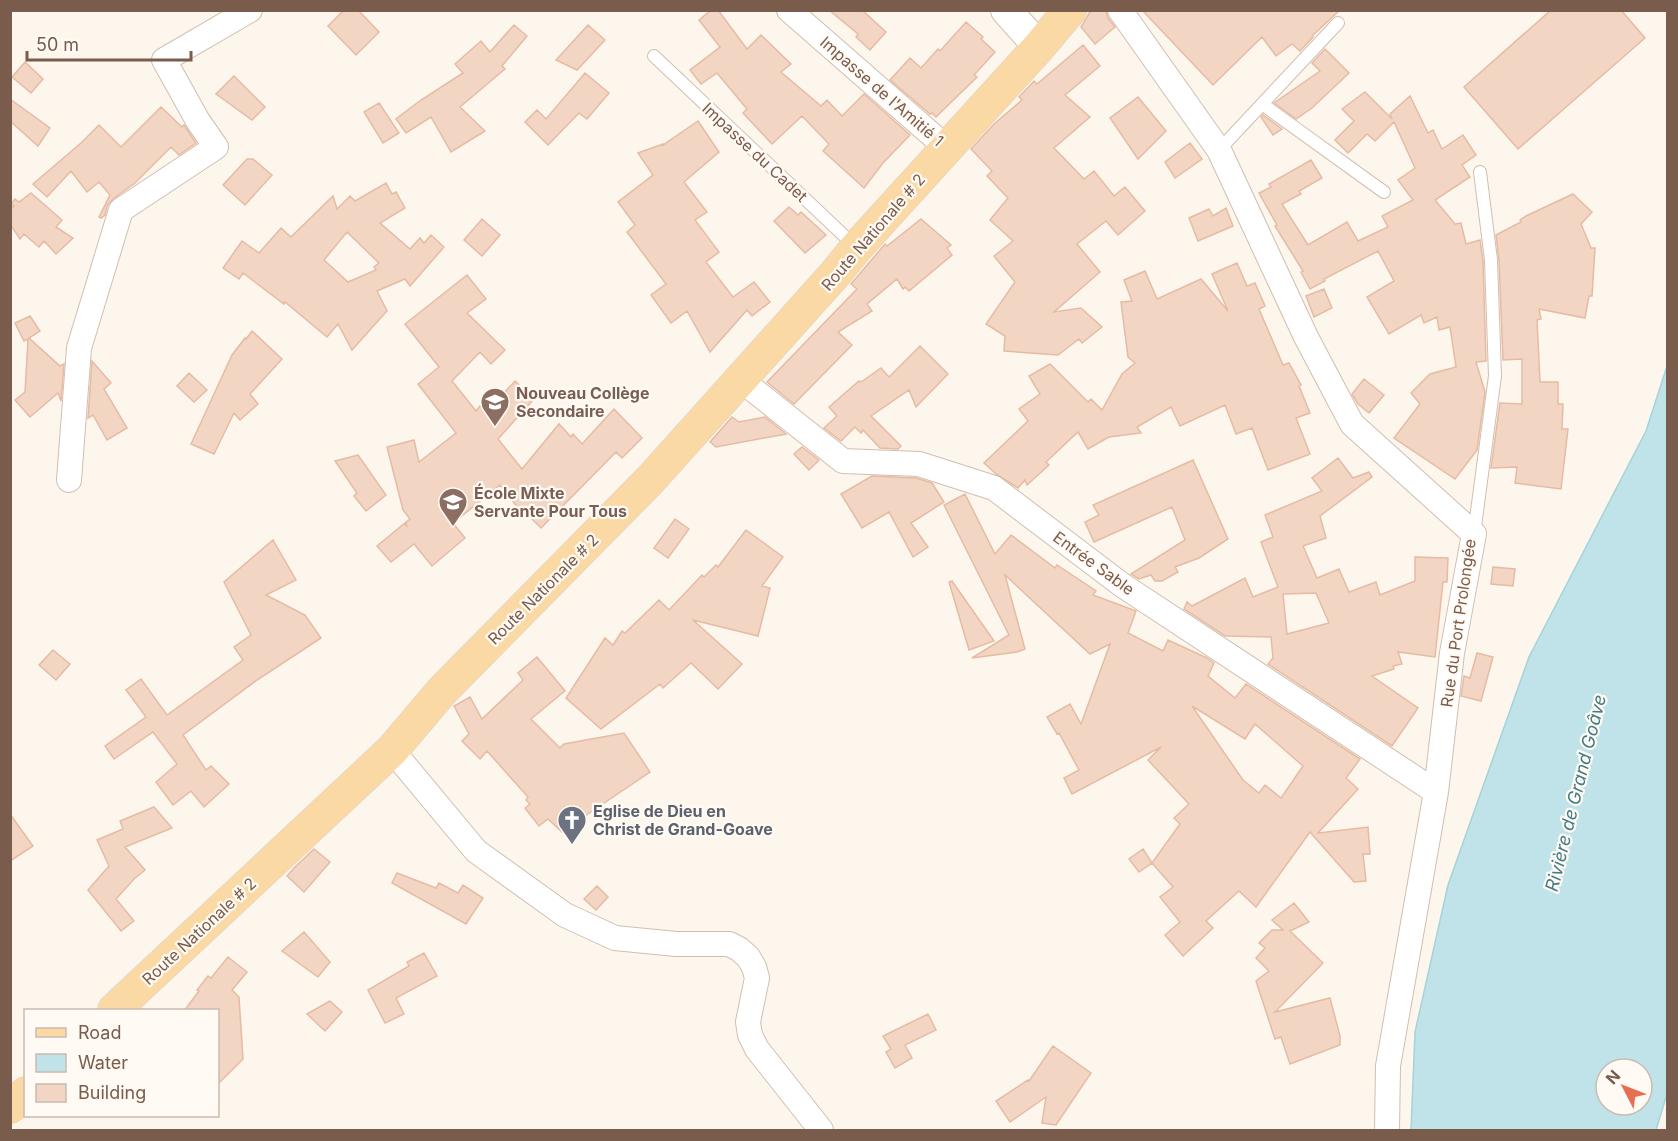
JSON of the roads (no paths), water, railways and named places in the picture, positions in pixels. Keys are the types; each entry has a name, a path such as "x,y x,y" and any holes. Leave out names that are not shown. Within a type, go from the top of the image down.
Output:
{"main road":[{"name":"Route Nationale # 2","path":"116,1009 392,750 442,691 651,479 857,247 1040,47 1070,10"},
{"path":"10,1107 24,1095"}],"street":[{"path":"69,480 79,348 121,210 216,147 198,121 164,60 250,10"},
{"name":"Impasse de l'Amitié 1","path":"789,10 947,148"},
{"path":"1006,10 1040,47"},
{"name":"Rue du Port Prolongée","path":"1120,10 1219,150 1306,337 1352,424 1474,534 1452,653 1436,792 1388,1066 1387,1131"},
{"name":"Entrée Sable","path":"741,380 843,461 919,464 994,488 1122,585 1436,792"},
{"path":"392,750 476,851 565,915 615,938 676,944 729,944 739,949 748,957 757,978 748,1022 750,1035 757,1048 821,1131"}],"lane":[{"path":"1219,150 1338,23"},
{"name":"Impasse du Cadet","path":"654,56 857,247"},
{"path":"1262,104 1384,192"},
{"path":"1474,534 1495,376 1491,260 1480,172"}],"water":[{"name":"Rivière de Grand Goâve","path":"1667,366 1668,1091 1656,1130 1411,1130 1415,1032 1448,885 1529,657 1646,431"}],"place":[{"name":"Nouveau Collège Secondaire","path":"495,428"},
{"name":"École Mixte Servante Pour Tous","path":"453,528"},
{"name":"Eglise de Dieu en Christ de Grand-Goave","path":"572,846"}]}
